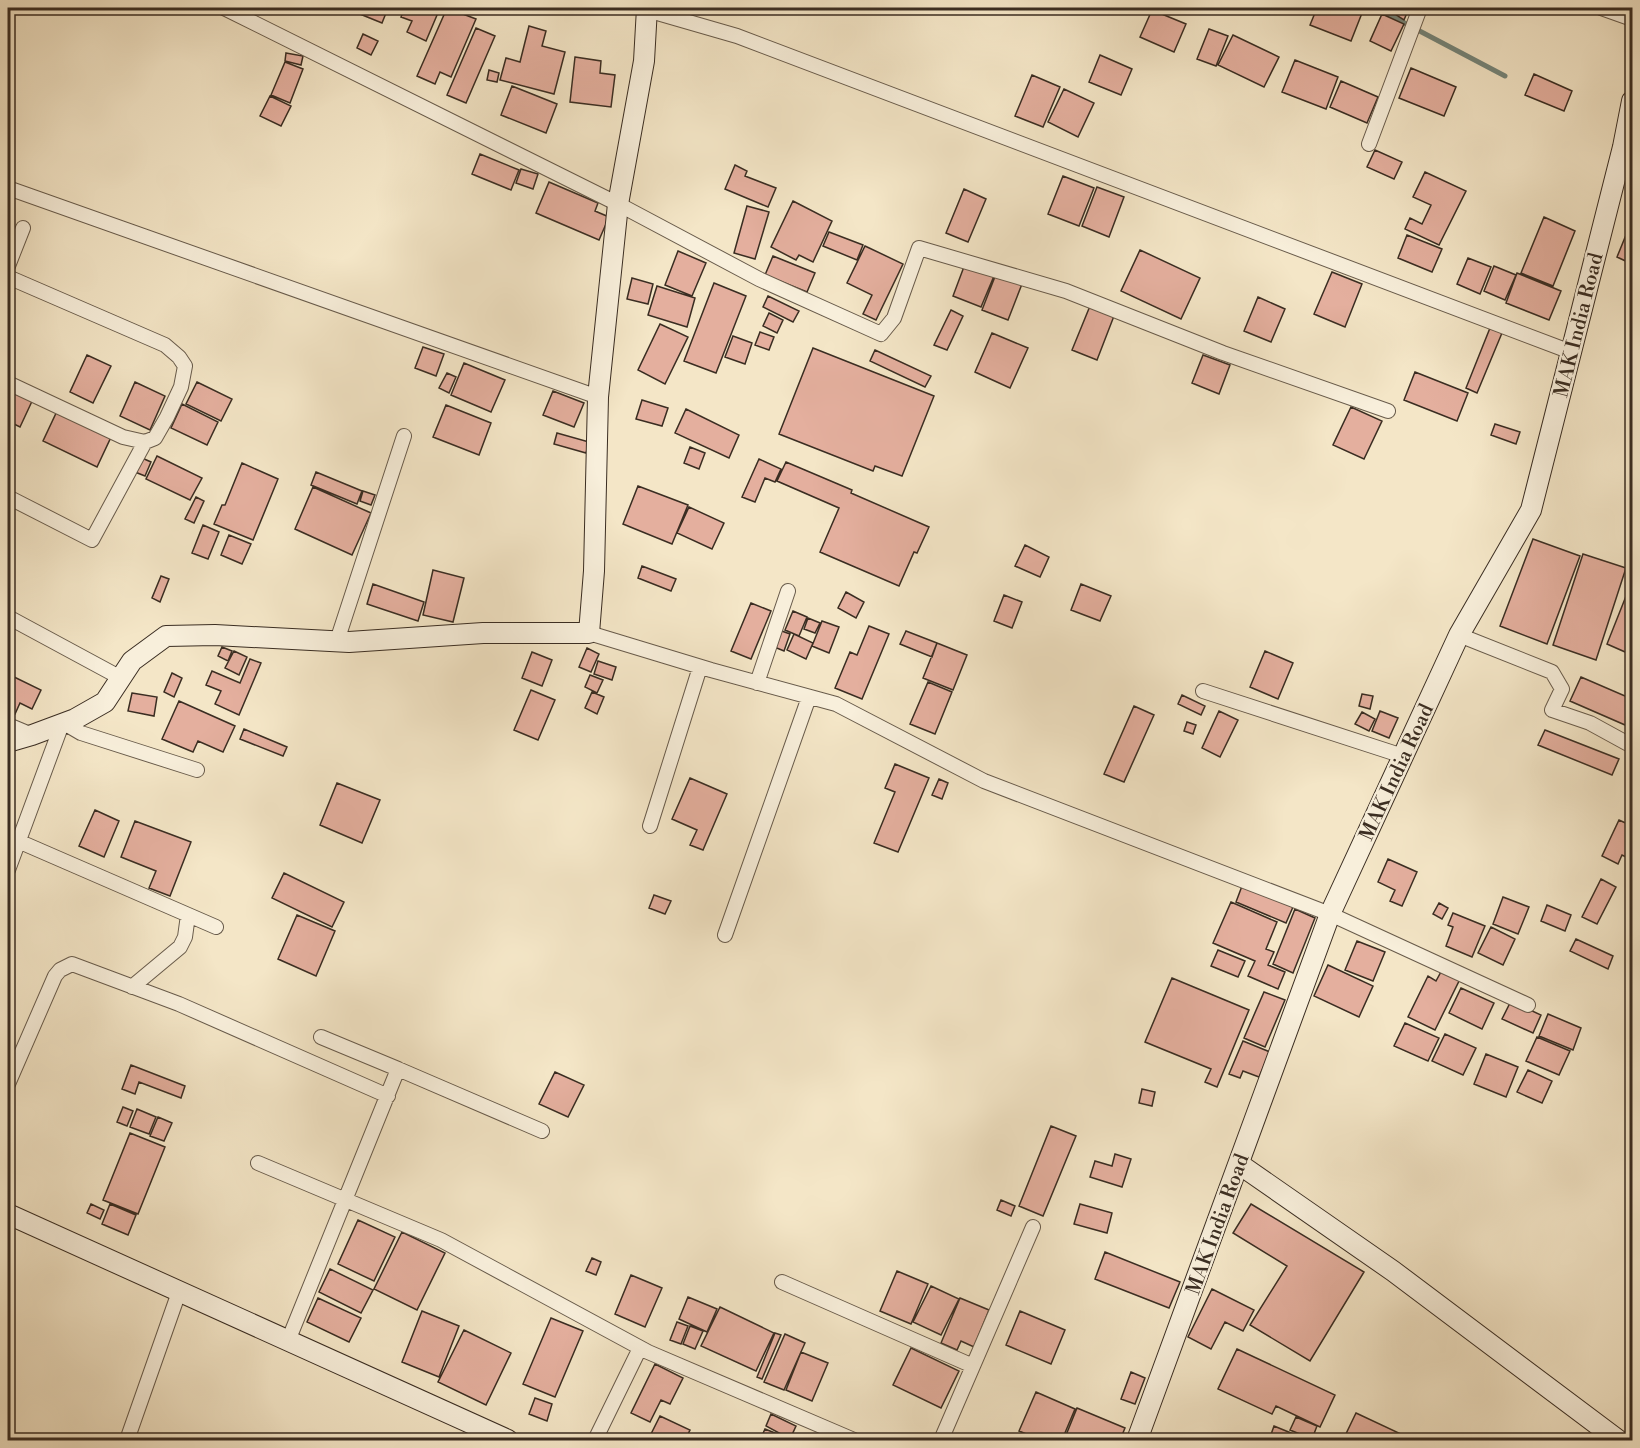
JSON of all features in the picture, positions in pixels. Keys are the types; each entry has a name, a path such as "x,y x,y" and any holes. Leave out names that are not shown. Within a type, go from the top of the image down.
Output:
{"street":[{"path":"224,8 618,204 759,279 881,334 894,318 920,248 1066,291 1223,353 1388,411"},
{"path":"589,633 594,571 598,397 618,204 644,61 645,8 748,40 1571,352"},
{"path":"1369,144 1420,8"},
{"path":"1601,8 1632,19"},
{"name":"MAK India Road","path":"1137,1440 1330,914 1459,634 1531,510 1623,147 1632,100"},
{"path":"8,188 598,397"},
{"path":"8,266 23,228"},
{"path":"8,277 165,345 179,357 185,366 181,387 167,417 155,438 145,442 123,438 8,383"},
{"path":"337,641 404,436"},
{"path":"8,497 92,540 145,442"},
{"path":"757,683 788,591"},
{"path":"8,617 121,678"},
{"path":"8,742 63,723 105,702 132,661 166,636 215,635 337,641 483,633 589,633 700,667 836,704 984,781 1330,914 1528,1005"},
{"path":"1459,634 1552,672 1562,689 1552,710 1590,723 1632,746"},
{"path":"650,826 700,667"},
{"path":"1203,691 1403,756"},
{"path":"725,935 809,697"},
{"path":"63,723 81,733 197,770"},
{"path":"8,870 63,723"},
{"path":"8,725 32,735"},
{"path":"18,841 216,927"},
{"path":"132,987 180,947 185,937 188,915"},
{"path":"8,1084 55,976 60,970 72,964 179,1005 388,1096"},
{"path":"321,1037 542,1131"},
{"path":"288,1341 398,1070"},
{"path":"258,1163 441,1240 640,1348 854,1440"},
{"path":"1239,1164 1393,1271 1618,1440"},
{"path":"8,1214 508,1440"},
{"path":"941,1440 1033,1227"},
{"path":"782,1282 974,1366"},
{"path":"127,1440 179,1292"},
{"path":"595,1440 640,1348"}],"building":[{"path":"357,8 388,8 382,23 355,12"},
{"path":"405,8 440,8 426,41 407,32 412,21 401,17"},
{"path":"447,8 476,19 451,77 440,72 435,84 417,76"},
{"path":"1317,8 1364,8 1351,41 1310,25"},
{"path":"1385,8 1409,8 1404,20"},
{"path":"1152,10 1186,24 1174,52 1140,37"},
{"path":"1382,14 1404,24 1391,51 1370,41"},
{"path":"529,26 546,31 542,46 565,52 554,94 500,80 506,58 520,62"},
{"path":"476,28 495,36 466,103 447,95"},
{"path":"1209,29 1228,36 1216,66 1197,59"},
{"path":"363,34 378,41 371,55 357,48"},
{"path":"1233,35 1279,57 1264,87 1218,65"},
{"path":"286,53 303,56 301,65 285,61"},
{"path":"1100,55 1132,69 1121,95 1089,82"},
{"path":"575,57 601,61 600,73 615,75 611,107 570,102"},
{"path":"1295,60 1338,77 1326,109 1282,92"},
{"path":"285,62 303,69 290,103 271,95"},
{"path":"1411,68 1456,87 1444,116 1399,98"},
{"path":"489,70 499,73 497,82 487,80"},
{"path":"1534,74 1572,91 1564,111 1525,95"},
{"path":"1032,75 1060,87 1043,127 1015,116"},
{"path":"1341,81 1378,97 1367,123 1330,107"},
{"path":"512,86 557,104 546,133 501,115"},
{"path":"1064,89 1094,103 1078,137 1048,122"},
{"path":"270,96 291,106 281,126 260,116"},
{"path":"1375,150 1402,162 1394,179 1367,167"},
{"path":"480,154 519,170 511,190 472,174"},
{"path":"735,165 747,171 745,176 776,188 768,207 725,189"},
{"path":"521,169 538,174 533,189 516,183"},
{"path":"1425,172 1466,191 1439,245 1405,229 1410,218 1422,224 1431,205 1413,197"},
{"path":"1063,176 1094,188 1079,226 1048,214"},
{"path":"549,182 598,203 595,211 609,217 599,240 536,213"},
{"path":"1097,187 1124,197 1109,237 1082,226"},
{"path":"964,189 986,199 968,242 946,233"},
{"path":"793,201 832,221 813,262 799,255 796,260 771,247"},
{"path":"747,206 769,212 755,259 734,253"},
{"path":"1544,217 1575,231 1553,286 1521,273"},
{"path":"829,232 863,245 857,260 823,246"},
{"path":"1407,235 1442,249 1432,272 1398,258"},
{"path":"1626,235 1632,237 1632,264 1617,257"},
{"path":"865,246 903,264 876,320 863,314 872,295 847,283"},
{"path":"1140,250 1200,278 1181,319 1121,291"},
{"path":"678,251 706,263 692,296 665,285"},
{"path":"773,256 815,273 807,292 765,275"},
{"path":"1468,258 1491,267 1480,294 1457,284"},
{"path":"965,264 994,276 981,307 953,296"},
{"path":"1494,266 1516,275 1505,300 1484,291"},
{"path":"1332,272 1362,284 1345,327 1314,314"},
{"path":"1517,273 1561,291 1549,320 1506,303"},
{"path":"996,274 1022,284 1008,320 982,310"},
{"path":"632,278 653,284 648,304 627,299"},
{"path":"714,283 746,296 716,373 684,361"},
{"path":"657,286 695,298 687,327 648,315"},
{"path":"768,296 799,311 793,322 763,307"},
{"path":"1258,297 1285,309 1271,342 1244,331"},
{"path":"1090,306 1114,316 1097,360 1072,350"},
{"path":"951,310 963,316 947,350 934,345"},
{"path":"769,313 783,320 777,333 763,326"},
{"path":"660,324 688,337 665,384 638,370"},
{"path":"1490,328 1502,333 1477,393 1466,388"},
{"path":"760,332 774,337 769,350 755,345"},
{"path":"992,333 1028,348 1010,388 975,372"},
{"path":"733,336 752,343 745,364 725,357"},
{"path":"423,347 444,354 436,376 415,368"},
{"path":"813,348 934,396 902,476 875,466 873,471 779,434"},
{"path":"875,350 931,376 925,387 870,361"},
{"path":"87,355 111,366 93,403 70,392"},
{"path":"1203,355 1230,365 1219,394 1192,383"},
{"path":"464,363 505,380 491,412 451,395"},
{"path":"1415,372 1468,393 1457,421 1404,400"},
{"path":"447,373 456,377 449,393 439,388"},
{"path":"135,382 165,396 150,430 120,416"},
{"path":"197,382 232,399 221,421 186,404"},
{"path":"8,386 34,397 20,427 8,421"},
{"path":"553,391 584,403 574,427 543,415"},
{"path":"642,400 668,408 662,426 636,419"},
{"path":"182,404 218,422 207,445 171,428"},
{"path":"446,405 491,423 479,455 433,437"},
{"path":"1351,407 1382,421 1364,459 1333,445"},
{"path":"58,409 112,435 97,467 43,441"},
{"path":"686,409 739,435 729,458 675,433"},
{"path":"1495,424 1520,432 1516,444 1491,435"},
{"path":"557,433 589,442 586,453 554,444"},
{"path":"690,447 705,453 699,469 684,463"},
{"path":"157,456 202,478 190,500 146,479"},
{"path":"142,458 151,462 145,476 135,472"},
{"path":"759,459 781,469 775,482 765,478 755,502 742,497"},
{"path":"786,462 852,490 851,493 929,527 917,553 914,552 899,586 820,552 839,508 777,481"},
{"path":"242,463 278,479 253,540 214,524 222,505 225,505"},
{"path":"316,472 362,491 357,504 311,485"},
{"path":"638,486 688,505 672,544 623,524"},
{"path":"313,487 371,513 352,555 295,529"},
{"path":"363,491 375,495 371,505 360,501"},
{"path":"196,497 204,501 194,523 185,519"},
{"path":"689,507 724,523 712,549 677,533"},
{"path":"203,525 219,532 208,559 192,553"},
{"path":"229,535 251,544 242,564 221,555"},
{"path":"1533,539 1580,556 1547,644 1500,626"},
{"path":"1025,545 1049,557 1040,577 1015,566"},
{"path":"1583,554 1626,568 1596,660 1553,645"},
{"path":"642,566 676,579 671,591 638,578"},
{"path":"433,570 464,578 453,622 423,615"},
{"path":"161,576 169,579 160,602 152,598"},
{"path":"1632,581 1632,655 1607,644"},
{"path":"373,584 424,602 418,621 367,604"},
{"path":"1081,584 1111,596 1100,621 1071,610"},
{"path":"846,592 864,602 856,618 838,608"},
{"path":"1004,595 1022,602 1012,628 994,621"},
{"path":"751,603 771,611 751,659 731,651"},
{"path":"793,611 807,617 799,636 785,630"},
{"path":"808,618 820,623 815,633 804,629"},
{"path":"822,621 839,627 829,653 812,646"},
{"path":"869,626 889,634 862,699 835,688 850,652 857,655"},
{"path":"779,630 790,634 784,651 772,646"},
{"path":"906,631 937,643 932,657 900,644"},
{"path":"794,634 813,643 806,659 787,650"},
{"path":"937,643 967,655 953,690 923,678"},
{"path":"222,647 232,651 228,661 218,656"},
{"path":"587,648 599,654 591,672 579,667"},
{"path":"234,651 247,657 239,675 225,668"},
{"path":"1265,651 1293,663 1278,699 1250,687"},
{"path":"532,652 552,660 542,686 522,678"},
{"path":"250,659 261,663 239,715 215,704 221,691 206,685 212,671 240,683"},
{"path":"598,661 616,667 612,680 594,674"},
{"path":"172,673 182,678 174,697 164,692"},
{"path":"8,674 41,690 32,709 20,703 15,714 8,711"},
{"path":"590,675 603,680 597,693 585,687"},
{"path":"1581,677 1632,699 1632,728 1570,701"},
{"path":"928,682 952,692 935,734 910,724"},
{"path":"531,690 555,700 538,740 514,730"},
{"path":"592,692 604,697 597,714 585,708"},
{"path":"132,693 157,697 154,716 128,711"},
{"path":"1362,694 1373,696 1370,709 1359,706"},
{"path":"1182,695 1205,706 1201,715 1178,704"},
{"path":"179,701 235,726 223,752 198,741 193,752 162,739"},
{"path":"1134,706 1154,715 1124,782 1104,774"},
{"path":"1219,711 1238,720 1220,757 1202,748"},
{"path":"1380,711 1398,718 1389,738 1372,731"},
{"path":"1362,712 1375,719 1369,731 1355,724"},
{"path":"1187,722 1196,725 1193,734 1184,731"},
{"path":"244,729 287,747 283,756 240,739"},
{"path":"1545,730 1619,759 1612,775 1538,745"},
{"path":"895,764 929,778 898,852 874,843 895,792 885,788"},
{"path":"690,778 727,794 703,850 690,845 697,830 672,819"},
{"path":"939,779 948,783 942,799 932,795"},
{"path":"337,783 380,800 362,843 320,825"},
{"path":"95,810 119,821 104,857 79,846"},
{"path":"1619,820 1632,826 1632,860 1622,855 1618,864 1602,856"},
{"path":"135,821 191,842 170,896 149,888 156,871 121,857"},
{"path":"1388,859 1417,872 1402,906 1390,901 1395,890 1378,882"},
{"path":"284,873 344,902 332,927 272,898"},
{"path":"1601,879 1616,887 1597,924 1582,917"},
{"path":"1242,886 1293,907 1286,923 1236,902"},
{"path":"654,895 671,901 665,914 649,908"},
{"path":"1503,897 1529,907 1518,934 1493,924"},
{"path":"1231,902 1277,922 1266,949 1274,952 1268,965 1285,972 1278,989 1248,976 1255,961 1213,943"},
{"path":"1439,903 1448,908 1442,919 1433,914"},
{"path":"1547,905 1571,915 1565,931 1541,921"},
{"path":"1295,909 1315,918 1293,973 1273,964"},
{"path":"1453,913 1485,926 1472,957 1446,946 1453,927 1448,925"},
{"path":"297,915 335,931 316,976 278,959"},
{"path":"1491,927 1515,939 1503,965 1478,953"},
{"path":"1576,939 1613,956 1608,969 1570,951"},
{"path":"1357,941 1385,952 1373,981 1345,970"},
{"path":"1218,950 1245,961 1238,977 1211,966"},
{"path":"1328,965 1373,986 1359,1017 1314,996"},
{"path":"1442,970 1460,979 1435,1030 1408,1017 1428,976 1436,981"},
{"path":"1172,978 1249,1010 1217,1087 1205,1082 1211,1069 1145,1042"},
{"path":"1461,988 1494,1003 1482,1029 1449,1013"},
{"path":"1264,992 1285,1000 1265,1047 1244,1038"},
{"path":"1511,1001 1541,1015 1533,1033 1502,1019"},
{"path":"1548,1014 1581,1028 1573,1050 1539,1036"},
{"path":"1405,1023 1439,1038 1428,1061 1394,1046"},
{"path":"1445,1034 1476,1048 1463,1075 1432,1061"},
{"path":"1537,1037 1570,1051 1559,1075 1526,1061"},
{"path":"1243,1041 1270,1052 1259,1077 1243,1071 1240,1078 1229,1074"},
{"path":"1486,1054 1518,1067 1506,1097 1474,1084"},
{"path":"131,1065 185,1086 181,1098 139,1082 135,1094 122,1089"},
{"path":"1528,1070 1552,1081 1542,1103 1517,1092"},
{"path":"555,1072 584,1085 568,1117 539,1104"},
{"path":"1142,1089 1155,1092 1152,1106 1139,1103"},
{"path":"123,1107 133,1111 127,1126 117,1122"},
{"path":"137,1109 156,1117 149,1134 130,1127"},
{"path":"158,1117 172,1123 164,1141 150,1136"},
{"path":"1051,1126 1076,1136 1043,1216 1019,1206"},
{"path":"130,1133 165,1147 138,1214 103,1200"},
{"path":"1115,1154 1131,1159 1122,1187 1090,1177 1095,1161 1112,1166"},
{"path":"1001,1200 1015,1206 1011,1216 997,1210"},
{"path":"91,1204 104,1210 100,1219 87,1213"},
{"path":"110,1204 136,1215 128,1235 102,1224"},
{"path":"1080,1204 1112,1213 1107,1233 1074,1224"},
{"path":"1251,1204 1364,1272 1310,1361 1250,1325 1287,1266 1233,1233"},
{"path":"358,1220 395,1237 374,1281 338,1264"},
{"path":"402,1232 445,1253 417,1310 374,1289"},
{"path":"1105,1252 1180,1282 1169,1308 1095,1279"},
{"path":"592,1258 601,1262 596,1275 586,1271"},
{"path":"330,1269 373,1290 361,1313 319,1292"},
{"path":"897,1271 928,1284 911,1324 880,1311"},
{"path":"631,1275 662,1288 645,1327 615,1314"},
{"path":"931,1286 959,1299 941,1335 913,1322"},
{"path":"1212,1289 1254,1310 1243,1331 1225,1322 1211,1349 1188,1337"},
{"path":"688,1297 717,1309 707,1332 679,1319"},
{"path":"318,1298 361,1318 349,1342 307,1322"},
{"path":"960,1298 989,1310 974,1347 961,1341 957,1350 941,1343"},
{"path":"720,1307 774,1333 756,1371 701,1346"},
{"path":"422,1311 459,1326 439,1377 402,1362"},
{"path":"1020,1311 1065,1330 1051,1364 1006,1345"},
{"path":"551,1318 583,1331 555,1397 523,1384"},
{"path":"677,1322 688,1326 681,1344 670,1340"},
{"path":"690,1326 703,1331 695,1349 683,1344"},
{"path":"464,1330 511,1353 486,1405 438,1382"},
{"path":"775,1333 781,1335 762,1379 757,1377"},
{"path":"785,1334 805,1343 784,1390 764,1382"},
{"path":"911,1348 959,1371 941,1408 893,1385"},
{"path":"1237,1349 1335,1395 1320,1427 1276,1406 1272,1414 1218,1389"},
{"path":"801,1352 828,1363 812,1401 786,1390"},
{"path":"655,1364 683,1378 670,1404 661,1400 650,1422 631,1413"},
{"path":"1131,1372 1145,1378 1135,1404 1121,1399"},
{"path":"1036,1392 1075,1409 1062,1440 1041,1440 1019,1431"},
{"path":"535,1398 552,1404 547,1421 529,1414"},
{"path":"1077,1408 1125,1428 1120,1440 1064,1440"},
{"path":"1356,1413 1401,1434 1398,1440 1343,1440"},
{"path":"771,1414 796,1426 790,1439 766,1426"},
{"path":"660,1416 690,1430 685,1440 648,1440"},
{"path":"1296,1417 1317,1426 1312,1439 1290,1430"},
{"path":"1274,1426 1308,1440 1269,1440"},
{"path":"765,1429 790,1439 790,1440 760,1440"}],"waterway":[{"path":"1376,8 1505,76"}]}
